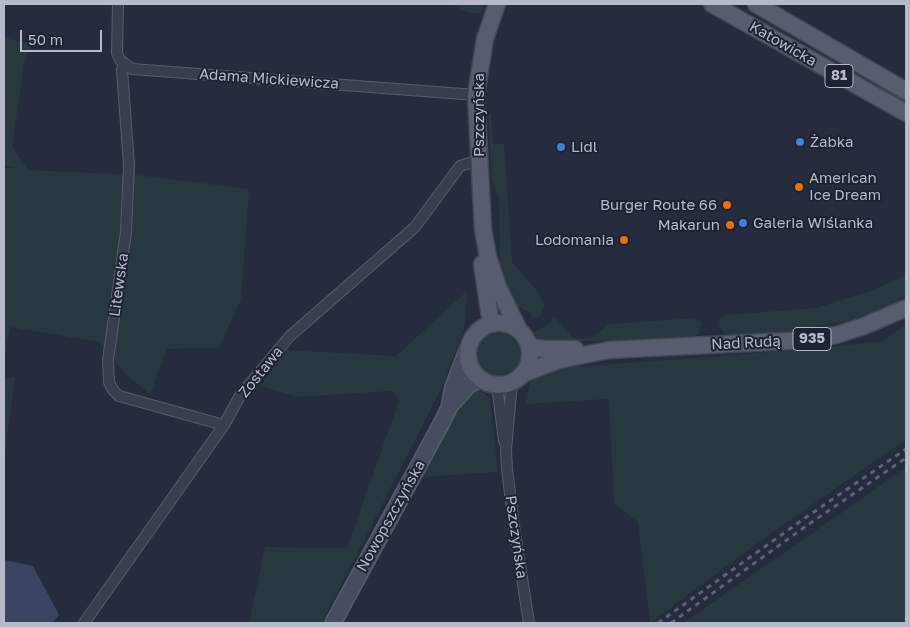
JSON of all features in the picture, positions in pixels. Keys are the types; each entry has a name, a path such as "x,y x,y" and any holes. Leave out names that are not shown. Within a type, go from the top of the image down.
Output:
{"main road":[{"name":"Pszczyńska","path":"496,4 482,51 476,95 483,229 488,257 498,287 518,328"},
{"name":"Katowicka","path":"712,4 906,113"},
{"name":"Katowicka","path":"756,4 905,90"},
{"name":"Pszczyńska","path":"483,229 481,258 491,324"},
{"name":"Nad Rudą","path":"529,347 609,350 808,340 836,335 906,308"},
{"path":"491,324 506,324 518,328 529,347 529,360 511,380 480,379 470,365 468,348 475,333 491,324"},
{"name":"Nowopszczyńska","path":"449,408 453,387 468,348"},
{"name":"Nad Rudą","path":"511,380 559,360 609,350"},
{"name":"Nowopszczyńska","path":"333,623 449,408 465,389 480,379"}],"street":[{"path":"118,4 117,53 124,63"},
{"name":"Adama Mickiewicza","path":"124,63 132,69 476,95"},
{"name":"Litewska","path":"124,63 122,70 129,165 126,232 108,360 109,382 112,390 119,396 224,425"},
{"name":"Zostawa","path":"84,623 224,425 241,394 290,336 414,227 460,166 479,160"},
{"name":"Pszczyńska","path":"511,380 501,430 506,450 514,526 529,623"},
{"name":"Pszczyńska","path":"506,450 511,380"}],"shaded area":[{"path":"451,4 484,4 481,13 468,13"},
{"path":"4,38 34,44 25,57 12,147 29,170 137,175 249,189 241,299 219,348 167,349 150,394 123,372 99,342 10,327 4,360 4,168 17,168 4,166"},
{"path":"488,113 491,113 493,144 504,144 512,262 538,292 545,306 540,316 533,319 530,312 514,306 500,265 499,198 492,180"},
{"path":"906,275 906,296 881,310 848,321 786,332 730,336 723,332 719,324 720,318 725,315 816,308 870,291"},
{"path":"467,291 464,330 442,387 322,623 249,623 265,547 347,548 399,401 392,391 297,397 261,386 280,356 286,350 396,356"},
{"path":"554,316 572,337 582,339 593,337 609,324 694,318 702,322 699,334 694,337 543,343 532,337 532,333 550,323"},
{"path":"906,324 906,440 773,532 650,623 638,522 614,504 609,399 526,404 530,379 568,367 882,342"},
{"path":"498,330 507,332 515,337 520,345 522,354 520,363 515,371 507,376 498,378 489,376 481,371 476,363 474,354 476,345 481,337 489,332"},
{"path":"4,377 15,378 4,459"},
{"path":"478,390 485,393 490,400 498,472 419,477 459,406 470,393"},
{"path":"906,467 906,623 683,623 834,518"}],"water":[{"path":"4,560 33,566 59,615 52,623 4,623"}],"railway":[{"path":"658,623 805,518 906,449"},
{"path":"671,623 809,524 906,458"}],"place":[{"name":"Żabka","path":"800,142"},
{"name":"Lidl","path":"561,147"},
{"name":"American Ice Dream","path":"799,187"},
{"name":"Burger Route 66","path":"727,205"},
{"name":"Galeria Wiślanka","path":"743,223"},
{"name":"Makarun","path":"730,225"},
{"name":"Lodomania","path":"624,240"}]}
